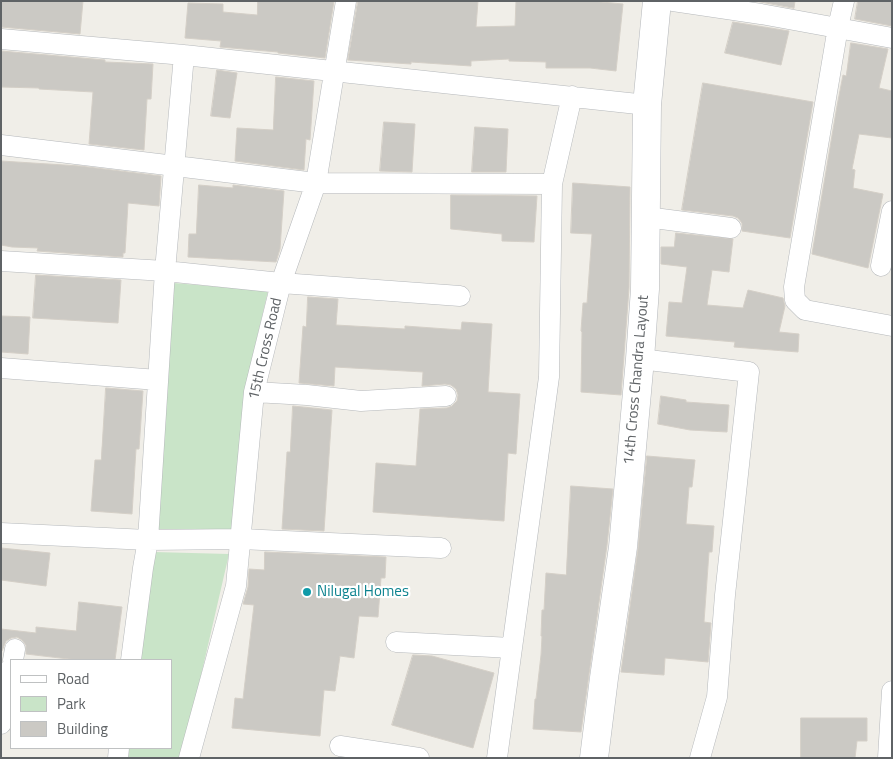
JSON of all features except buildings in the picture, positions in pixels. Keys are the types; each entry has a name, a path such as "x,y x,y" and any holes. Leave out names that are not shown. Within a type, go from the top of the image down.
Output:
{"main road":[{"name":"14th Cross Chandra Layout","path":"594,758 622,547 640,359 645,289 647,105 657,1"}],"street":[{"name":"15th Cross Road","path":"190,758 236,586 254,392 281,283 316,183 346,1"},
{"path":"673,1 762,8 892,38"},
{"path":"844,1 794,288 795,300 806,310 892,326"},
{"path":"1,39 184,55 647,105"},
{"path":"131,659 148,540 165,271 184,55"},
{"path":"497,758 549,376 552,184 572,96"},
{"path":"1,145 316,183 552,184"},
{"path":"881,266 892,211"},
{"path":"646,217 731,228"},
{"path":"1,261 165,271 281,283 460,296"},
{"path":"640,359 749,372 725,595 718,697 700,758"},
{"path":"1,368 158,380"},
{"path":"254,392 360,400 446,396"},
{"path":"1,533 148,540 240,539 441,548"},
{"path":"396,642 512,648"},
{"path":"1,724 10,675"},
{"path":"888,758 892,691"},
{"path":"340,746 419,758"}],"green space":[{"path":"174,283 268,291 246,385 232,529 158,529"},
{"path":"154,552 229,554 182,758 124,758 126,749 172,749 172,659 138,659"}],"place":[{"name":"Nilugal Homes","path":"307,592"}]}
